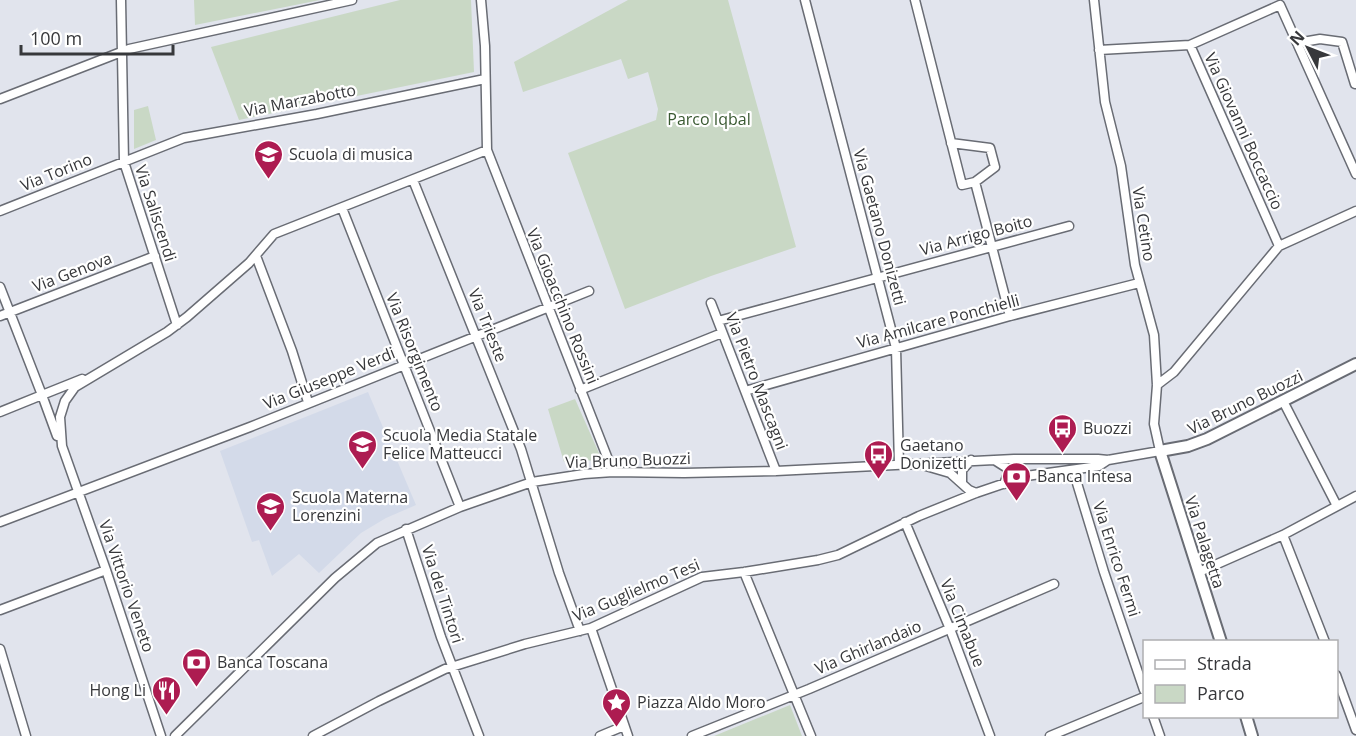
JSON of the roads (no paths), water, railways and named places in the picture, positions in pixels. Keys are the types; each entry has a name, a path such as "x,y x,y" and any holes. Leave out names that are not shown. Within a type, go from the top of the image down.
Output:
{"street":[{"name":"Via Saliscendi","path":"121,0 124,162 177,325"},
{"path":"0,99 122,52 352,0"},
{"path":"481,0 487,150"},
{"name":"Via Gaetano Donizetti","path":"805,0 896,348 899,465"},
{"path":"915,0 951,143 962,185 975,182 995,167 990,148 951,143"},
{"name":"Via Cetino","path":"1094,0 1104,102 1121,166 1139,283 1154,335 1157,385 1154,424 1160,452"},
{"path":"1190,45 1280,5 1356,174"},
{"path":"1297,43 1320,39 1342,42 1355,84"},
{"name":"Via Giovanni Boccaccio","path":"1099,50 1190,45 1279,246"},
{"name":"Via Marzabotto","path":"124,162 184,138 317,114 485,79"},
{"name":"Via Vittorio Veneto","path":"62,447 60,417 68,395 75,387 177,325 256,256 274,234 487,150"},
{"name":"Via Gioacchino Rossini","path":"487,150 613,472"},
{"name":"Via Torino","path":"0,211 124,162"},
{"name":"Via Trieste","path":"413,180 521,449 559,573 580,631"},
{"path":"975,182 1010,316"},
{"name":"Via Risorgimento","path":"342,208 460,507"},
{"path":"1157,385 1174,372 1279,246 1356,211"},
{"name":"Via Arrigo Boito","path":"718,321 1070,226"},
{"name":"Via Genova","path":"0,316 155,256"},
{"path":"256,256 309,402"},
{"name":"Via Amilcare Ponchielli","path":"745,391 1010,316 1139,283"},
{"path":"0,287 42,395 0,412"},
{"name":"Via Giuseppe Verdi","path":"0,522 218,439 589,291"},
{"name":"Via Pietro Mascagni","path":"711,303 776,471"},
{"path":"580,390 722,333"},
{"name":"Via Bruno Buozzi","path":"175,736 335,578 377,543 460,507 532,482 613,472 684,474 971,460 1108,460 1188,446 1356,364"},
{"name":"Via Vittorio Veneto","path":"112,366 42,395 79,491 161,736"},
{"path":"1282,401 1337,506"},
{"name":"Via Palagetta","path":"1160,452 1220,640"},
{"path":"962,484 962,470 971,460"},
{"path":"994,460 1007,468 1008,474 1004,483"},
{"name":"Via Bruno Buozzi","path":"920,464 950,473 975,493 1026,476 1099,466 1108,460"},
{"name":"Via Enrico Fermi","path":"1073,470 1104,572 1143,687"},
{"name":"Via Guglielmo Tesi","path":"314,736 379,700 452,667 545,638 591,628 702,577 838,555 905,522 975,493"},
{"path":"1199,572 1283,536 1356,496"},
{"name":"Via Cimabue","path":"905,522 950,629 990,736"},
{"name":"Via dei Tintori","path":"406,529 452,667 479,736"},
{"path":"1283,536 1324,640"},
{"path":"0,610 106,570"},
{"path":"744,572 810,736"},
{"name":"Via Ghirlandaio","path":"693,736 1054,584"},
{"path":"591,628 628,736"},
{"path":"0,649 26,736"},
{"path":"1338,680 1356,730"},
{"path":"1050,736 1143,697"},
{"path":"1154,718 1160,736"},
{"path":"1246,718 1252,736"},
{"path":"600,736 624,726"}],"place":[{"name":"Scuola di musica","path":"268,180"},
{"name":"Buozzi","path":"1062,454"},
{"name":"Scuola Media Statale Felice Matteucci","path":"362,470"},
{"name":"Gaetano Donizetti","path":"879,480"},
{"name":"Banca Intesa","path":"1016,502"},
{"name":"Scuola Materna Lorenzini","path":"271,532"},
{"name":"Banca Toscana","path":"196,688"},
{"name":"Hong Li","path":"167,716"},
{"name":"Piazza Aldo Moro","path":"616,728"}],"park label":[{"name":"Parco Iqbal","path":"709,119"}]}
